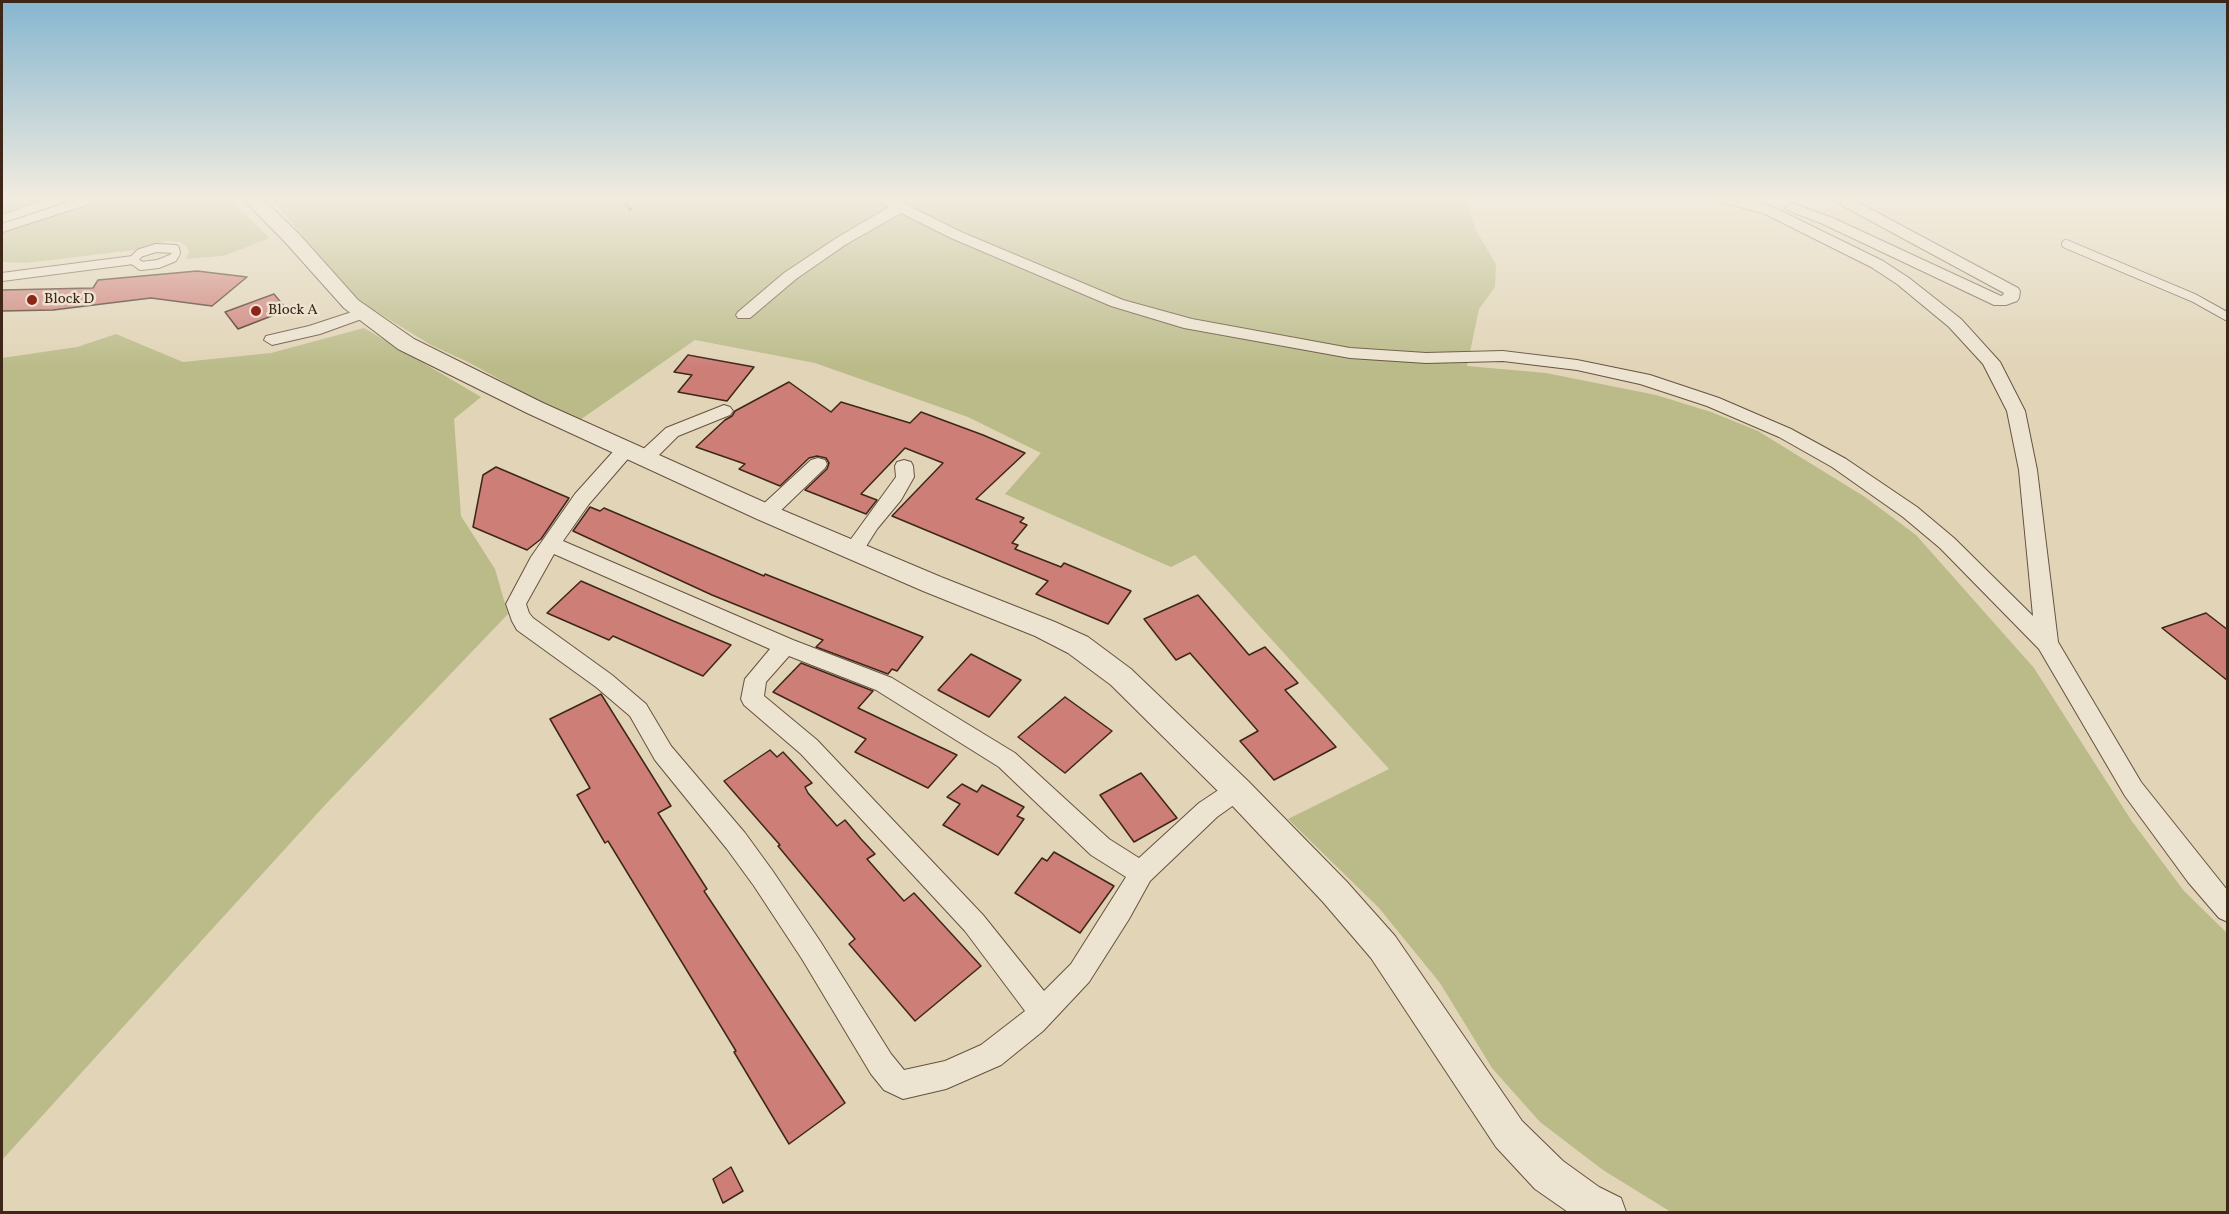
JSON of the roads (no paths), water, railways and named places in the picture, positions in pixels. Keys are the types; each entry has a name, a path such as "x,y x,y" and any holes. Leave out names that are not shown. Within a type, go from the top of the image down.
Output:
{"street":[{"path":"307,255 351,304 406,344 535,408 766,513 1045,629 1078,645 1121,677 1237,790 1335,892 1383,947 1509,1134 1549,1175 1607,1212"},
{"path":"744,315 790,276 821,255"},
{"path":"1002,255 1116,303 1190,324 1350,354 1426,358 1503,356 1577,365 1644,378 1713,402 1785,433 1839,463 1910,512 1955,551 2047,643 2093,717 2133,789 2197,874 2228,910"},
{"path":"1858,255 1903,281 1954,323 1991,362 2016,411 2028,470 2047,643"},
{"path":"1899,255 2000,302 2011,298 2012,291 1944,255"},
{"path":"272,340 314,330 364,313"},
{"path":"724,411 672,432 635,454 582,499 538,562 516,604 525,624 604,681 638,710 663,753 736,841 763,879 811,950 881,1064 894,1080 903,1084 920,1082 955,1071 991,1055 1043,1012 1074,980 1092,957 1141,873 1208,810 1237,790"},
{"path":"766,513 818,464"},
{"path":"853,551 870,524 891,501 904,477 903,466"},
{"path":"551,544 785,646 885,684 1007,760 1100,847 1141,873"},
{"path":"785,646 756,679 752,699 808,747 967,915 1043,1012"}],"lane":[{"path":"2,276 134,260 141,255"},
{"path":"134,260 141,266 158,264 173,258 175,255"},
{"path":"2091,255 2194,298 2228,317"}],"place":[{"name":"Block D","path":"32,300"},
{"name":"Block A","path":"256,311"}]}
